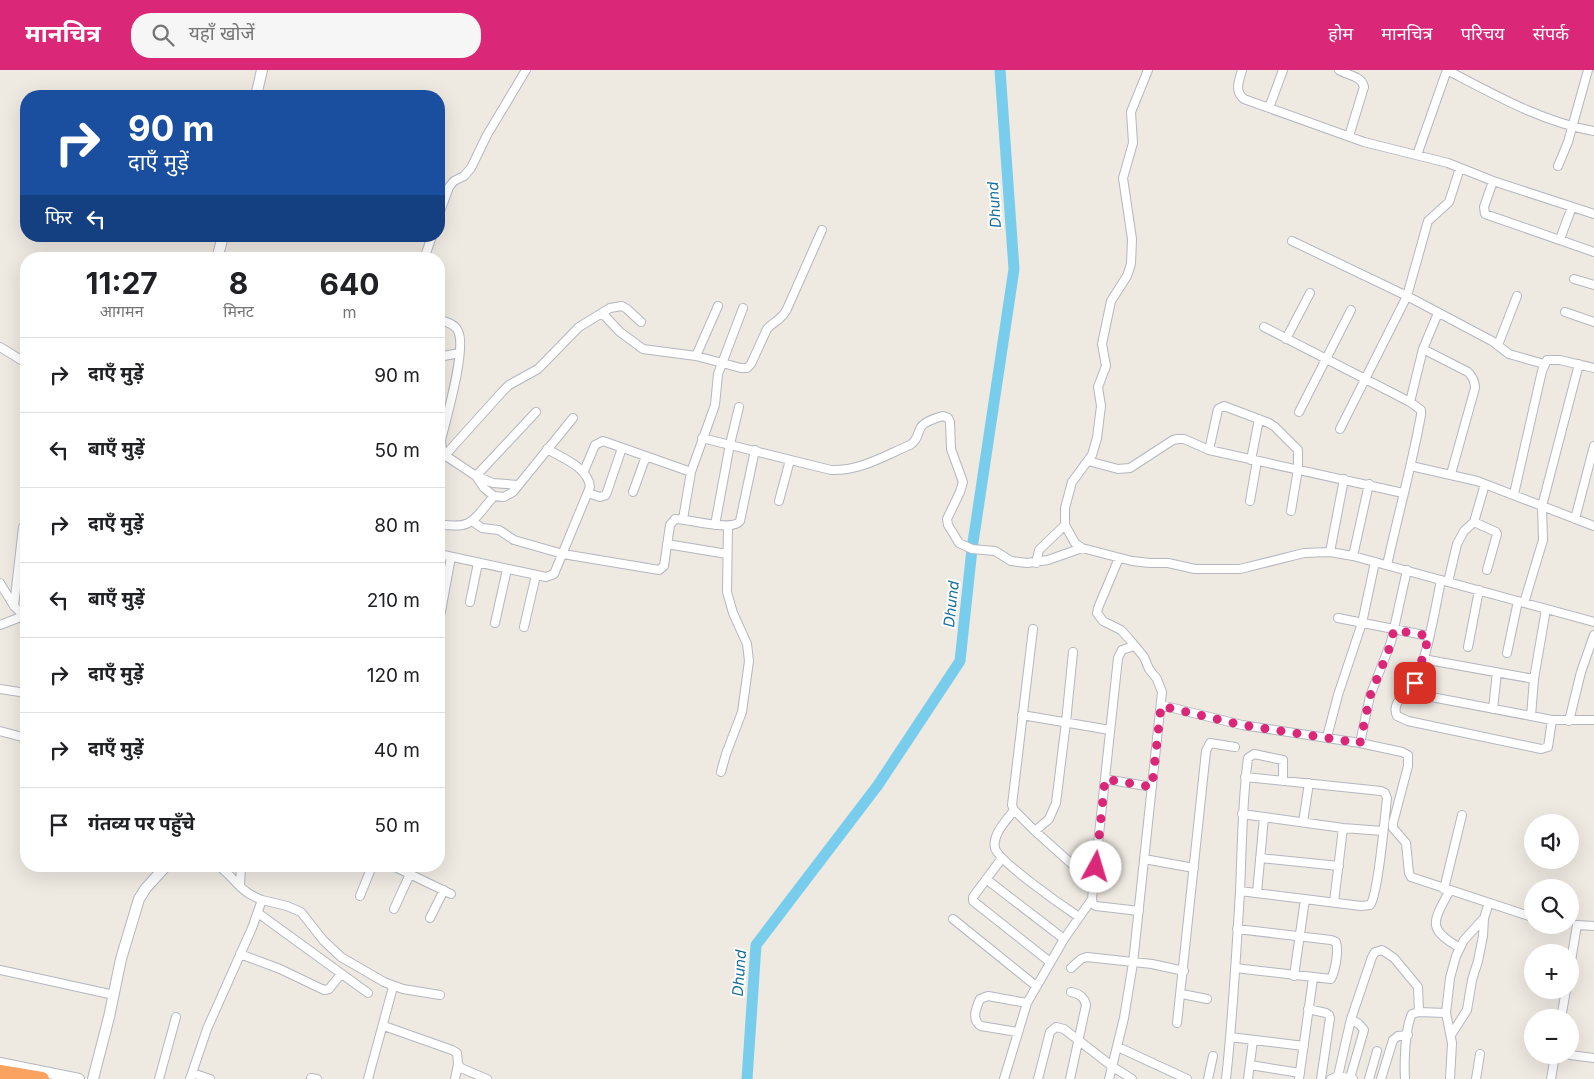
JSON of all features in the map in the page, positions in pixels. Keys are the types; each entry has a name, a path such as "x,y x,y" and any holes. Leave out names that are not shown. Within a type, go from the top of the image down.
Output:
{"highway":[{"path":"0,1072 42,1079"}],"street":[{"path":"257,90 262,70"},
{"path":"445,198 449,187 471,168 487,135 526,70"},
{"path":"1148,70 1131,112 1132,143 1123,178 1132,239 1131,264 1127,276 1111,301 1102,344 1106,366 1098,387 1101,406 1097,438 1088,461 1072,482 1065,508 1065,524 1075,544 1082,548 1141,563 1168,562 1195,569 1230,570 1304,553 1330,552 1407,570 1594,622"},
{"path":"1269,108 1283,70"},
{"path":"1339,70 1358,78 1363,82 1364,87 1348,136"},
{"path":"1417,155 1447,70 1480,88 1572,128 1594,131"},
{"path":"1558,166 1572,128 1588,70"},
{"path":"1240,71 1237,87 1238,94 1244,99 1384,148 1417,155 1460,168 1493,181 1594,214"},
{"path":"1340,429 1407,296 1428,221 1449,202 1460,168"},
{"path":"1493,181 1484,207 1485,214 1594,252"},
{"path":"1560,239 1572,207"},
{"path":"602,313 620,332 643,349 696,356 747,368 751,364 767,329 780,320 787,309 822,230"},
{"path":"1292,240 1407,296 1515,356 1544,364"},
{"path":"1574,279 1594,285"},
{"path":"1286,339 1310,293"},
{"path":"1498,345 1517,296"},
{"path":"445,460 449,458 509,386 538,369 579,327 615,306 622,306 627,309 641,322"},
{"path":"696,356 718,306"},
{"path":"683,519 691,472 715,405 722,363 743,308"},
{"path":"1299,412 1351,310"},
{"path":"1564,312 1594,322"},
{"path":"1410,402 1423,349 1438,313"},
{"path":"445,322 460,333 460,353 445,423"},
{"path":"1264,327 1410,402 1421,410 1411,466 1387,565"},
{"path":"0,347 20,359"},
{"path":"1423,349 1468,372 1475,383 1451,474"},
{"path":"445,356 460,353"},
{"path":"1514,494 1544,364 1547,360 1551,359 1594,368"},
{"path":"1507,653 1521,602 1543,540 1542,506 1580,364"},
{"path":"1209,450 1220,406 1259,419 1275,427 1295,446 1298,454 1298,469 1291,511"},
{"path":"715,525 739,407"},
{"path":"476,476 536,412"},
{"path":"702,438 831,470 850,470 910,445 916,441 920,428 924,424 943,416 948,418 950,422 951,449 963,482 947,519 948,525 959,543 972,549 995,551 1018,562 1036,563 1082,548"},
{"path":"476,476 484,488 494,496 504,498 518,485 572,418"},
{"path":"1250,501 1259,419"},
{"path":"1088,461 1118,468 1130,468 1173,440 1184,439 1209,450 1344,478 1403,493"},
{"path":"584,471 598,442 603,441 691,472"},
{"path":"1575,519 1594,446"},
{"path":"588,493 600,497 606,495 622,448"},
{"path":"445,556 546,577 554,574 588,493 589,482 584,471 547,449"},
{"path":"472,521 482,528 499,530 514,540 563,554 659,570 664,566 672,521 675,519 715,525 728,526 738,524 755,450"},
{"path":"445,454 476,476 500,484 518,485"},
{"path":"634,492 646,456"},
{"path":"779,501 790,460"},
{"path":"1411,466 1451,474 1485,484 1594,526"},
{"path":"1330,552 1344,478"},
{"path":"1353,556 1369,484"},
{"path":"1485,484 1474,522 1461,535 1444,581 1417,678 1412,688 1399,700 1395,710 1397,716 1408,721 1541,749 1548,747 1552,720"},
{"path":"445,525 461,527 472,521 494,496"},
{"path":"1474,522 1496,532 1487,570"},
{"path":"1036,563 1039,550 1065,524"},
{"path":"721,772 742,712 750,652 732,613 727,592 728,526"},
{"path":"667,544 727,554"},
{"path":"14,606 20,555"},
{"path":"445,590 451,557"},
{"path":"1110,1079 1118,1047 1133,963 1161,706 1160,686 1149,670 1144,657 1121,630 1103,621 1097,613 1119,558"},
{"path":"1326,737 1362,623 1375,562"},
{"path":"470,602 478,563"},
{"path":"496,623 507,569"},
{"path":"1360,743 1370,696 1389,649 1407,570"},
{"path":"524,627 536,575"},
{"path":"0,583 5,598 20,611"},
{"path":"1468,647 1479,590"},
{"path":"1531,716 1534,679 1546,609"},
{"path":"0,625 20,618"},
{"path":"1338,618 1429,636"},
{"path":"1033,629 1011,800 1014,810 1094,884"},
{"path":"1569,721 1581,672 1594,635"},
{"path":"1134,646 1122,650 1118,658 1092,899 1093,904 1100,907 1139,911"},
{"path":"1035,831 1049,819 1056,803 1073,652"},
{"path":"1423,658 1534,679"},
{"path":"1493,709 1497,672"},
{"path":"1412,688 1421,695 1552,720 1594,720"},
{"path":"0,689 20,692"},
{"path":"1161,706 1242,725 1360,743 1408,755 1408,766 1393,828 1406,843 1411,877 1524,914"},
{"path":"1022,715 1110,730"},
{"path":"0,731 20,736"},
{"path":"1178,1024 1208,745 1214,743 1235,747"},
{"path":"1226,1079 1240,891 1242,814 1248,758 1254,754 1283,760 1283,781"},
{"path":"1240,891 1370,905 1373,902 1387,798 1385,793 1381,791 1245,777"},
{"path":"1105,779 1152,787"},
{"path":"1303,822 1309,783"},
{"path":"1014,810 1002,825 995,839 994,846 1002,858 1079,918"},
{"path":"1242,814 1343,828 1383,831"},
{"path":"1460,948 1438,933 1436,928 1438,914 1447,889 1462,815"},
{"path":"1257,893 1264,817"},
{"path":"1334,902 1343,828"},
{"path":"1002,858 973,897 973,901 1050,962"},
{"path":"1260,858 1338,866"},
{"path":"1144,859 1194,868"},
{"path":"93,1079 121,959 140,899 146,888 160,872"},
{"path":"226,872 249,894 300,912 323,940 341,957 393,987 440,996"},
{"path":"240,886 241,872"},
{"path":"360,896 370,872"},
{"path":"406,872 447,892 430,918"},
{"path":"394,909 410,874"},
{"path":"986,879 1064,939"},
{"path":"1004,1079 1027,1003 1064,939 1092,899"},
{"path":"1294,976 1305,899"},
{"path":"210,1079 191,1076 207,1029 262,900"},
{"path":"1451,1035 1467,1010 1472,980 1482,945 1484,918 1489,903"},
{"path":"258,913 368,994"},
{"path":"1450,1079 1451,1035 1446,1013 1450,978 1460,948 1470,932 1484,918"},
{"path":"953,919 1036,986"},
{"path":"1579,924 1594,926"},
{"path":"1235,968 1330,979 1338,947 1336,942 1331,940 1237,929"},
{"path":"1351,1019 1364,1030 1352,1079 1335,1077 1351,1019 1372,957 1378,950 1391,955 1418,987 1419,1012"},
{"path":"240,954 280,969 324,990 332,986 340,974"},
{"path":"1071,968 1081,959 1087,958 1152,964 1184,971"},
{"path":"0,970 114,995"},
{"path":"1250,1066 1300,1076 1313,978"},
{"path":"368,1079 384,1026 393,987"},
{"path":"1070,1079 1086,1005 1085,999 1082,996 1071,992"},
{"path":"1182,994 1207,999"},
{"path":"1017,1032 981,1026 977,1023 975,1020 978,1002 980,998 988,996 1027,1003"},
{"path":"1308,1009 1326,1013 1330,1018 1321,1079"},
{"path":"1405,1079 1408,1035 1412,1014 1419,1012 1446,1013"},
{"path":"159,1079 176,1018"},
{"path":"384,1026 452,1050 458,1056 455,1079"},
{"path":"1038,1079 1050,1032 1052,1028 1060,1027 1132,1079"},
{"path":"1381,1079 1393,1040 1398,1036 1408,1035"},
{"path":"1230,1037 1304,1046"},
{"path":"1248,1079 1253,1040"},
{"path":"1118,1047 1187,1079"},
{"path":"1369,1079 1377,1051"},
{"path":"1476,1079 1480,1054"},
{"path":"1208,1079 1213,1056"},
{"path":"1579,1056 1594,1058"},
{"path":"0,1063 79,1079"},
{"path":"458,1064 465,1071 487,1079"},
{"path":"1551,1079 1554,1064"}],"waterway":[{"name":"Dhund","path":"747,1079 756,945 878,785 960,661 972,549 1014,269 1000,70"}],"route":[{"path":"1096,867 1105,779 1152,787 1161,706 1242,725 1360,743 1370,696 1389,649 1394,630 1429,636 1415,683"}]}
